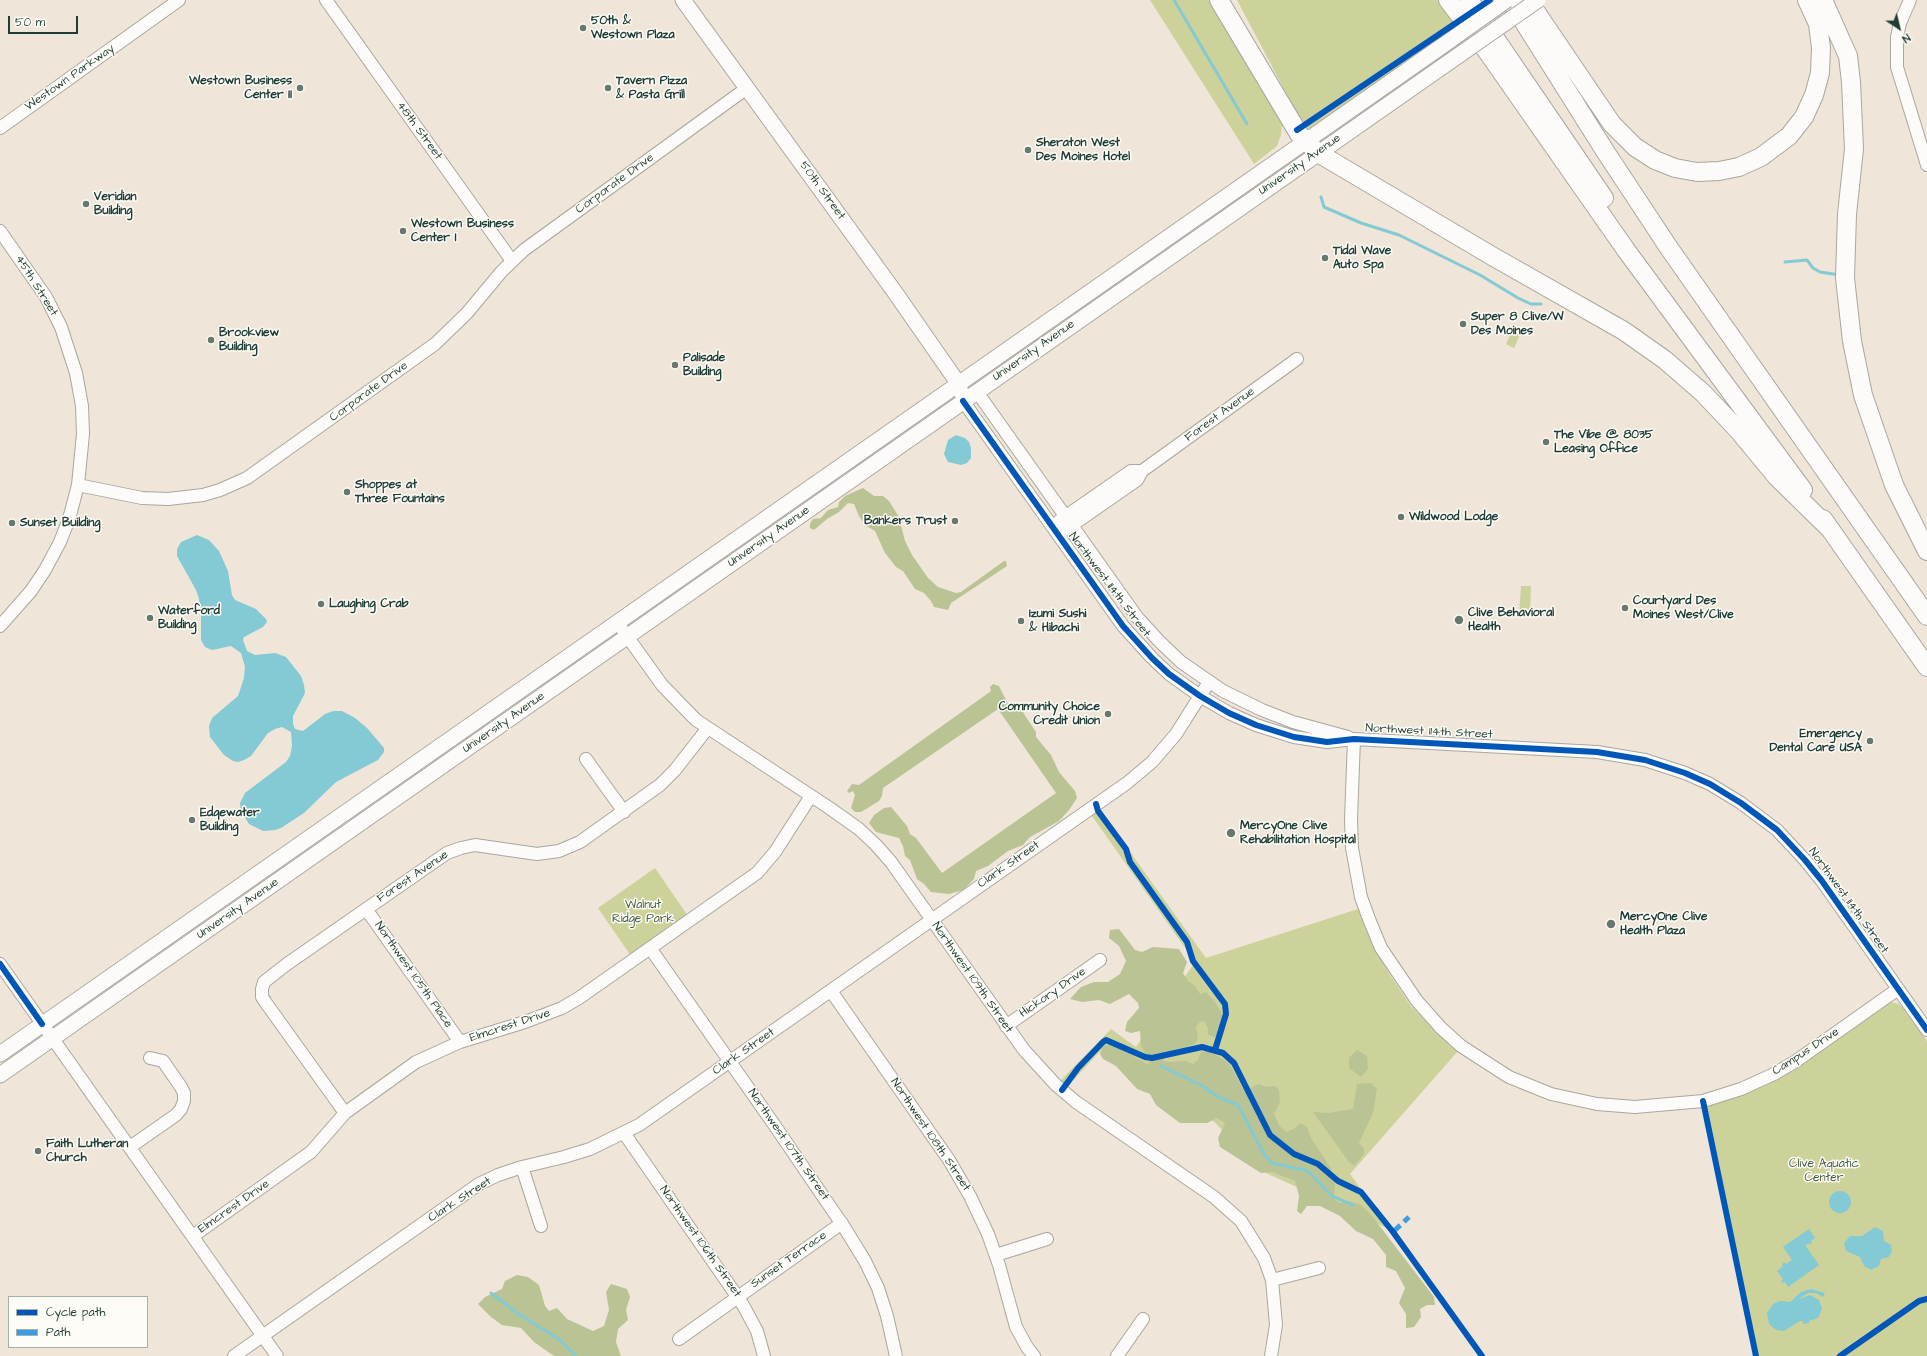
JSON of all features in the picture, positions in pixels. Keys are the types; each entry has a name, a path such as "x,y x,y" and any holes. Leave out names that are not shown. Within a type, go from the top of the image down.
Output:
{"highway":[{"path":"1219,0 1268,79 1299,134 1312,147 1624,331 1665,360 1703,393 1776,476 1830,529"},
{"path":"1229,0 1268,79"},
{"path":"1448,0 1489,54 1630,256 1712,369 1765,437 1927,667"},
{"path":"1469,0 1629,234 1721,364 1765,437"},
{"path":"1510,0 1605,151 1669,248 1927,616"},
{"path":"1525,0 1532,6 1612,124 1635,147 1655,160 1675,168 1697,172 1739,166 1761,157 1785,140 1804,117 1814,95 1820,73 1821,48 1818,24 1807,0"},
{"path":"1823,0 1848,56 1852,82 1854,149 1846,214 1845,278 1852,341 1863,395 1894,485 1927,551"}],"main road":[{"name":"50th Street","path":"683,0 958,383"},
{"name":"University Avenue","path":"0,1054 47,1031 628,636 977,392 1312,147 1452,39 1507,0"},
{"name":"University Avenue","path":"0,1075 47,1031 618,622 958,383 1312,147 1462,53 1538,0"},
{"name":"Northwest 114th Street","path":"958,383 977,392"},
{"name":"Northwest 114th Street","path":"958,383 963,401"}],"street":[{"name":"Westown Parkway","path":"0,128 179,0"},
{"name":"48th Street","path":"326,0 512,261"},
{"path":"1910,0 1900,23 1897,67 1927,165"},
{"name":"Corporate Drive","path":"78,485 142,498 168,499 203,495 236,484 257,472 435,344 467,313 512,261 537,240 747,88"},
{"name":"45th Street","path":"0,231 46,296 61,327 73,361 82,406 83,434 78,485"},
{"name":"Forest Avenue","path":"1055,531 1137,480 1142,471 1297,359"},
{"name":"Northwest 114th Street","path":"977,392 1137,617 1181,662 1209,682 1262,710 1292,722 1354,739"},
{"name":"Northwest 114th Street","path":"963,401 1123,626 1138,644 1169,674 1200,696 1229,713 1256,725 1282,734 1327,742 1354,739 1597,752 1645,760 1685,773 1710,784 1760,816 1794,847 1822,881 1927,1030"},
{"path":"0,626 31,591 45,570 60,542 71,513 78,485"},
{"name":"Northwest 109th Street","path":"618,622 662,685 678,704 707,729 811,796 859,829 876,845 890,862 1006,1026 1024,1050 1056,1085 1076,1102 1214,1197 1233,1212 1256,1242 1272,1280 1276,1325 1271,1356"},
{"name":"Clark Street","path":"234,1356 479,1184 498,1175 522,1167 590,1149 624,1133 730,1061 1127,783 1152,762 1176,734 1209,682"},
{"name":"Forest Avenue","path":"345,1113 266,1004 262,997 262,989 267,979 447,852 475,846 537,854 559,851 580,842 660,785 675,770 707,729"},
{"name":"Campus Drive","path":"1354,739 1351,818 1352,848 1361,896 1381,948 1416,1001 1441,1028 1461,1046 1509,1077 1551,1094 1597,1104 1635,1107 1703,1101 1741,1089 1774,1074 1796,1061 1898,989"},
{"path":"586,759 624,812"},
{"name":"Elmcrest Drive","path":"193,1236 311,1152 345,1113 416,1062 437,1051 460,1042 525,1022 562,1008 764,867 811,796"},
{"name":"Northwest 105th Place","path":"366,908 460,1042"},
{"name":"Northwest 107th Street","path":"650,948 842,1223 866,1261 878,1288 887,1316 896,1356"},
{"name":"Hickory Drive","path":"1006,1026 1100,960"},
{"path":"0,964 277,1356"},
{"name":"Northwest 108th Street","path":"831,991 948,1160 970,1196 996,1255 1016,1327 1027,1347 1034,1356"},
{"path":"130,1147 176,1115 181,1109 184,1101 184,1093 181,1087 163,1061 150,1058"},
{"name":"Northwest 106th Street","path":"624,1133 738,1296 756,1331 764,1356"},
{"path":"522,1167 541,1226"},
{"name":"Sunset Terrace","path":"678,1339 842,1223"},
{"path":"996,1255 1047,1239"},
{"path":"1272,1280 1319,1268"},
{"path":"1116,1356 1143,1319"}],"green space":[{"path":"1150,0 1212,0 1282,122 1281,135 1277,146 1254,164"},
{"path":"1237,0 1437,0 1453,22 1423,50 1310,130 1296,112"},
{"path":"1514,327 1522,330 1514,348 1506,344"},
{"path":"863,488 874,496 883,496 889,501 899,517 905,541 912,555 928,578 938,587 956,593 961,592 1004,561 1006,561 1007,566 951,603 948,610 934,607 924,593 915,589 903,571 896,567 885,553 875,531 865,525 854,504 848,503 839,512 827,519 814,530 810,528 810,524 813,519 821,518 828,510 838,507 839,502 845,496"},
{"path":"1521,586 1531,586 1530,616 1519,615"},
{"path":"993,684 999,686 1010,708 1023,712 1036,732 1036,737 1051,755 1059,772 1075,791 1077,798 1059,821 1030,837 1023,845 1008,851 988,866 976,871 974,879 963,890 949,894 931,892 917,879 910,860 905,856 903,846 899,838 876,832 869,823 874,815 884,808 891,807 907,826 910,834 916,838 942,873 1056,793 998,709 883,788 882,796 879,801 861,812 855,812 851,808 855,795 853,791 849,793 847,791 852,784 859,785 987,694 991,691 990,687"},
{"path":"1100,810 1206,958 1358,909 1375,949 1390,975 1411,1006 1435,1031 1458,1051 1350,1174 1391,1230 1266,1173 1200,1108 1107,1044 1067,1087 1060,1081 1111,1029 1136,1047 1195,962 1092,816"},
{"name":"Walnut Ridge Park","path":"655,868 688,916 631,956 598,908"},
{"path":"1119,929 1135,950 1142,952 1153,947 1179,949 1187,962 1183,973 1188,981 1195,986 1200,994 1206,992 1215,1002 1222,1014 1225,1028 1215,1037 1208,1035 1208,1028 1204,1021 1200,1022 1196,1027 1198,1038 1195,1044 1163,1053 1164,1061 1185,1061 1193,1064 1198,1060 1201,1052 1209,1051 1229,1063 1244,1091 1259,1084 1266,1087 1275,1086 1279,1090 1280,1102 1274,1114 1279,1125 1286,1132 1294,1129 1300,1123 1307,1127 1311,1138 1331,1168 1331,1178 1335,1184 1334,1199 1339,1203 1349,1201 1361,1205 1372,1216 1434,1297 1435,1305 1427,1305 1420,1309 1421,1317 1414,1327 1406,1328 1406,1314 1399,1303 1405,1288 1396,1271 1386,1267 1386,1255 1373,1239 1356,1231 1340,1216 1320,1206 1307,1206 1301,1214 1297,1211 1299,1196 1295,1181 1272,1172 1261,1173 1220,1147 1218,1138 1225,1123 1217,1118 1207,1123 1180,1123 1156,1105 1150,1094 1137,1089 1116,1066 1103,1059 1100,1054 1102,1047 1110,1043 1147,1064 1150,1062 1141,1046 1140,1031 1131,1033 1125,1031 1127,1022 1139,1008 1138,1003 1129,994 1110,1004 1099,1000 1082,1002 1070,999 1081,987 1094,982 1108,982 1120,974 1126,961 1119,946 1109,938 1110,930"},
{"name":"Clive Aquatic Center","path":"1891,1002 1899,1004 1903,1008 1927,1041 1927,1356 1758,1356 1704,1106 1738,1097 1793,1071"},
{"path":"1357,1050 1367,1056 1368,1069 1361,1077 1349,1068 1349,1058"},
{"path":"1371,1083 1377,1089 1373,1113 1359,1143 1364,1149 1364,1154 1354,1166 1349,1162 1313,1112 1328,1113 1353,1109 1357,1084"},
{"path":"517,1275 528,1277 539,1285 545,1306 549,1311 557,1308 567,1319 593,1331 604,1326 609,1310 606,1292 611,1284 627,1289 630,1297 626,1310 628,1320 618,1329 616,1342 621,1356 554,1356 534,1342 521,1328 502,1325 491,1317 478,1304 485,1297 502,1289 505,1281"}],"water":[{"path":"956,435 965,438 969,442 971,448 971,458 967,463 961,465 948,462 944,454 948,440"},
{"path":"197,535 209,540 219,551 228,571 232,595 235,600 256,609 266,619 267,622 263,627 244,637 243,640 247,651 255,655 275,653 286,657 301,676 305,693 293,716 293,724 295,729 303,731 325,714 333,711 342,711 355,718 367,728 384,748 384,752 378,760 336,782 304,813 281,828 275,830 263,831 249,824 241,811 240,803 245,793 286,762 290,756 292,746 291,732 282,727 275,729 268,733 251,756 238,762 233,761 224,755 210,737 209,726 212,718 238,696 244,678 245,667 241,653 231,646 212,650 205,647 201,640 201,611 199,599 196,590 177,556 177,549 181,542"},
{"path":"1840,1191 1844,1192 1850,1198 1850,1206 1844,1212 1840,1213 1836,1212 1830,1206 1829,1202 1830,1198 1836,1192"},
{"path":"1875,1227 1883,1231 1884,1241 1891,1245 1892,1251 1889,1257 1881,1259 1879,1266 1871,1270 1864,1266 1860,1257 1846,1251 1844,1243 1850,1236 1862,1236"},
{"path":"1809,1229 1815,1238 1811,1241 1812,1243 1805,1245 1819,1265 1788,1287 1785,1282 1782,1283 1781,1281 1783,1279 1777,1271 1783,1266 1782,1264 1784,1262 1786,1264 1792,1260 1783,1247"},
{"path":"1811,1289 1825,1293 1823,1297 1816,1293 1808,1293 1799,1299 1810,1295 1819,1300 1822,1309 1818,1318 1809,1321 1809,1323 1803,1324 1803,1321 1800,1321 1784,1331 1776,1330 1769,1324 1767,1313 1773,1304 1780,1301 1790,1302 1801,1292"}],"waterway":[{"path":"1174,0 1247,124"},
{"path":"1321,197 1324,207 1361,223 1399,235 1480,275 1518,298 1531,304 1541,304"},
{"path":"1785,262 1807,260 1813,268 1820,272 1840,275"},
{"path":"1161,1066 1203,1086 1216,1096 1238,1105 1264,1154 1272,1163 1308,1171 1332,1196 1353,1205"},
{"path":"491,1293 517,1313 560,1340 576,1356"}],"marked path":[{"path":"1393,1232 1409,1217"}],"cycle path":[{"path":"1297,130 1490,0"},
{"path":"963,401 1123,626 1152,658 1169,674 1200,696 1229,713 1256,725 1294,737 1327,742 1354,739 1597,752 1645,760 1685,773 1710,784 1741,803 1777,830 1805,860 1822,881 1927,1030"},
{"path":"1096,804 1098,811 1126,849 1130,862 1187,942 1193,961 1225,1004 1226,1014 1215,1050"},
{"path":"0,964 42,1024"},
{"path":"1062,1090 1078,1068 1106,1040 1145,1057 1152,1058 1202,1047 1223,1053 1234,1063 1270,1135 1294,1154 1318,1164 1338,1181 1361,1192 1393,1232 1482,1356"},
{"path":"1703,1101 1756,1356"},
{"path":"1840,1356 1919,1301 1927,1299"}],"place":[{"name":"50th & Westown Plaza","path":"583,28"},
{"name":"Westown Business Center II","path":"300,88"},
{"name":"Tavern Pizza & Pasta Grill","path":"608,88"},
{"name":"Sheraton West Des Moines Hotel","path":"1028,150"},
{"name":"Veridian Building","path":"86,204"},
{"name":"Westown Business Center I","path":"403,231"},
{"name":"Tidal Wave Auto Spa","path":"1325,258"},
{"name":"Super 8 Clive/W Des Moines","path":"1463,324"},
{"name":"Brookview Building","path":"211,340"},
{"name":"Palisade Building","path":"675,365"},
{"name":"The Vibe @ 8035 Leasing Office","path":"1546,442"},
{"name":"Shoppes at Three Fountains","path":"347,492"},
{"name":"Wildwood Lodge","path":"1401,517"},
{"name":"Bankers Trust","path":"955,521"},
{"name":"Sunset Building","path":"12,523"},
{"name":"Laughing Crab","path":"321,604"},
{"name":"Courtyard Des Moines West/Clive","path":"1625,608"},
{"name":"Waterford Building","path":"150,618"},
{"name":"Clive Behavioral Health","path":"1459,620"},
{"name":"Izumi Sushi & Hibachi","path":"1021,621"},
{"name":"Community Choice Credit Union","path":"1108,714"},
{"name":"Emergency Dental Care USA","path":"1870,741"},
{"name":"Edgewater Building","path":"192,820"},
{"name":"MercyOne Clive Rehabilitation Hospital","path":"1231,833"},
{"name":"MercyOne Clive Health Plaza","path":"1611,924"},
{"name":"Faith Lutheran Church","path":"38,1151"}]}
